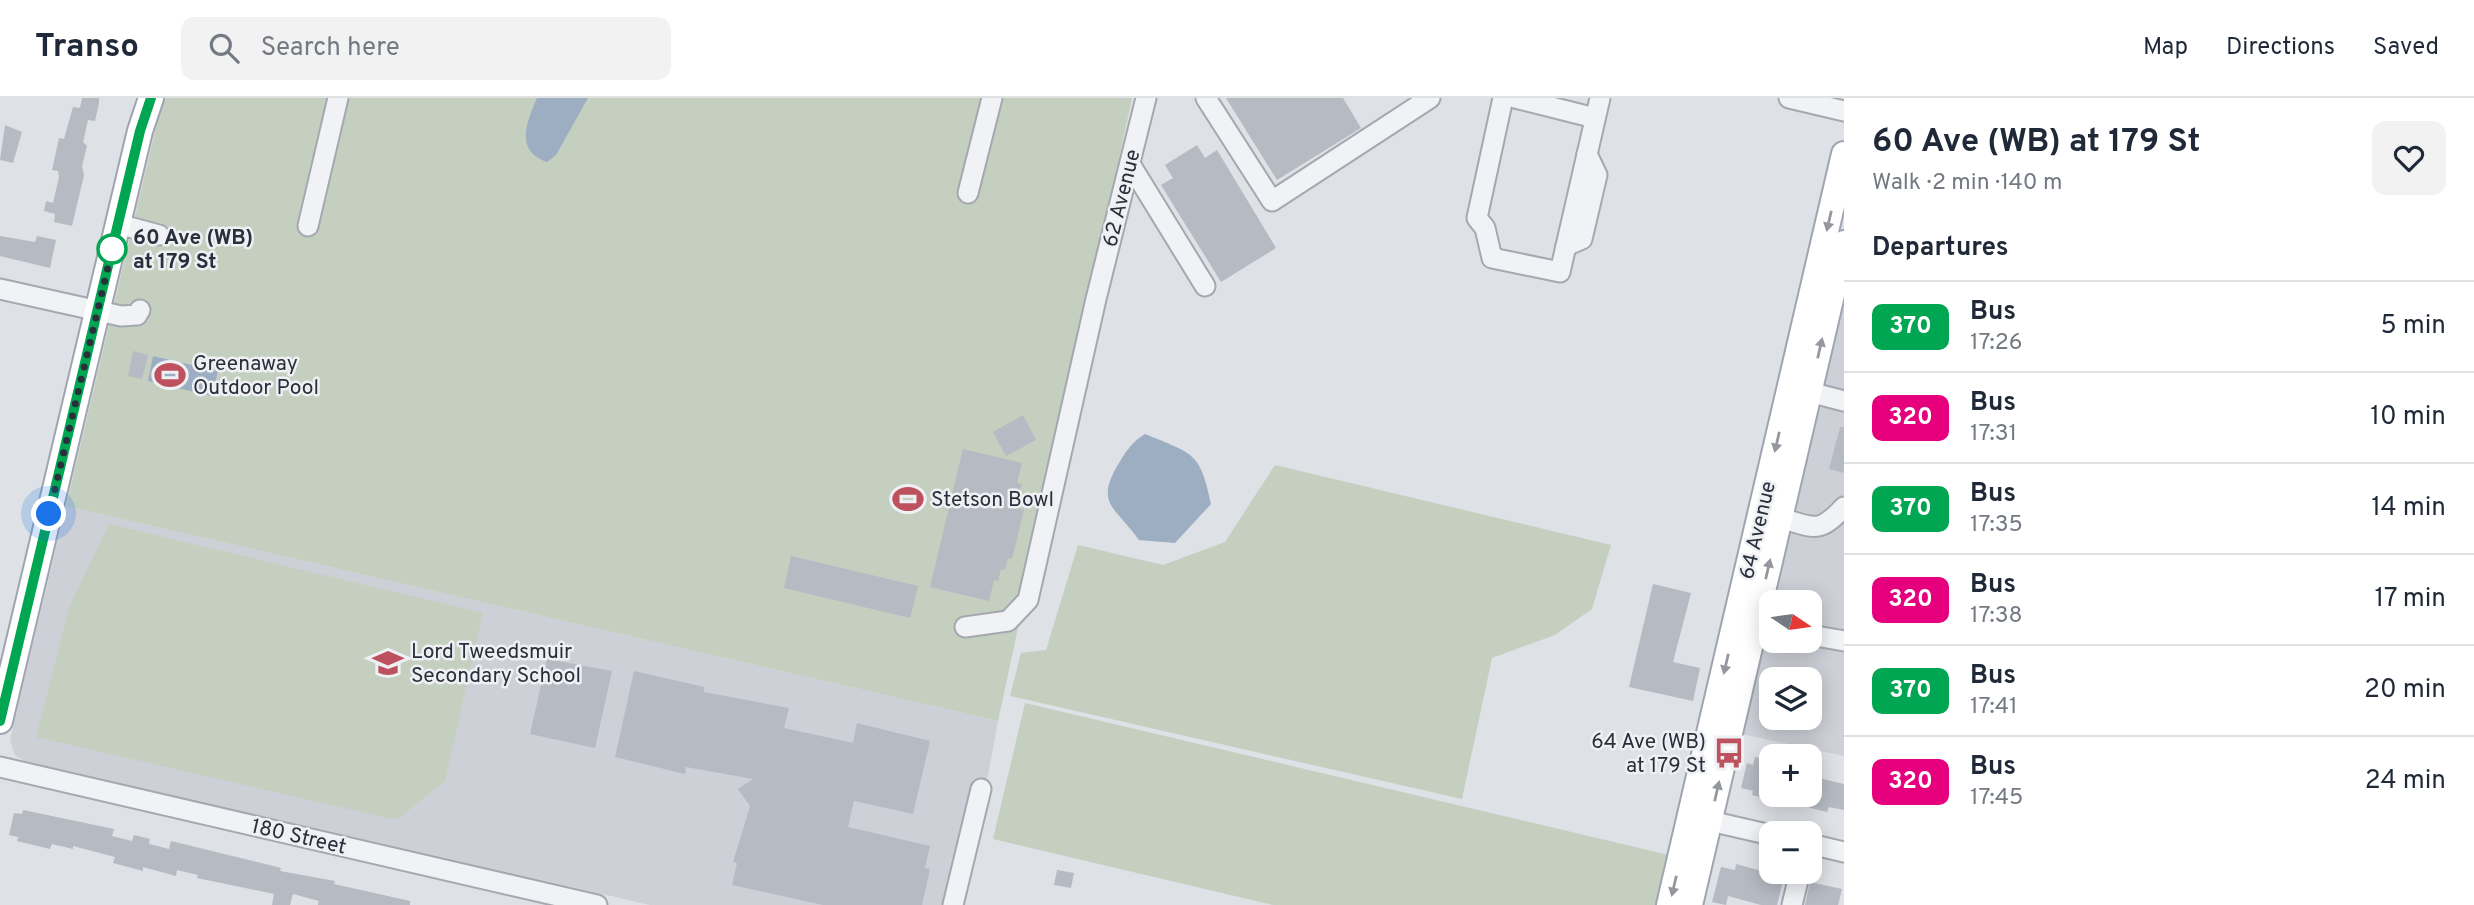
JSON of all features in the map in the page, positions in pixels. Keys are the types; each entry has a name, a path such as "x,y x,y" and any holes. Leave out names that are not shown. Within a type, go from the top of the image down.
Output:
{"main road":[{"path":"0,722 140,131 144,98"},
{"path":"140,131 152,98"},
{"name":"64 Avenue","path":"1670,905 1844,154"},
{"name":"64 Avenue","path":"1769,590 1781,518 1838,294 1844,243"},
{"name":"64 Avenue","path":"1690,905 1759,640"}],"street":[{"path":"308,226 338,98"},
{"path":"968,193 992,98"},
{"name":"62 Avenue","path":"965,627 1008,621 1028,600 1096,299 1146,98"},
{"path":"1206,98 1272,201 1430,98"},
{"path":"1503,98 1477,218 1485,228 1492,258 1560,272 1600,98"},
{"path":"1515,98 1595,118"},
{"path":"1789,98 1844,111"},
{"path":"1130,164 1205,286"},
{"path":"118,224 159,235"},
{"path":"0,289 123,317 136,315 140,310"},
{"path":"1821,395 1844,401"},
{"path":"1781,518 1817,528 1829,524 1844,507"},
{"path":"1822,637 1844,641"},
{"name":"180 Street","path":"0,767 597,905"},
{"path":"953,905 981,789"},
{"path":"1710,821 1759,832"},
{"path":"1822,847 1844,852"},
{"path":"1792,905 1797,884"}],"shaded area":[{"path":"1844,287 1844,756 1822,751 1822,744 1788,744 1732,732 1759,625 1759,653 1822,653 1822,590 1768,590"},
{"name":"Lord Tweedsmuir Secondary School","path":"66,506 998,721 976,840 960,905 650,905 24,761 15,755 10,740"}],"green space":[{"path":"163,98 1132,98 998,721 66,506"},
{"path":"1275,465 1611,545 1592,609 1555,635 1492,658 1462,799 1010,696 1021,653 1046,650 1078,545 1163,565 1225,542"},
{"path":"109,524 483,613 445,781 396,820 36,737 70,605"},
{"path":"1025,703 1669,855 1657,905 1273,905 993,839"}],"water":[{"path":"537,98 588,98 556,155 547,162 530,151 527,143 527,125"},
{"path":"153,356 218,371 212,396 148,381"},
{"path":"1145,434 1192,457 1203,474 1207,487 1211,504 1175,543 1139,540 1116,512 1108,496 1108,488 1119,463 1130,447"}],"building":[{"path":"82,98 99,98 99,103 95,121 88,120 83,142 87,146 82,166 84,175 72,226 54,222 55,214 44,211 46,201 53,203 59,177 58,171 52,170 59,138 64,139 73,107 80,108"},
{"path":"1226,98 1343,98 1361,128 1277,180"},
{"path":"5,125 22,132 13,163 0,160"},
{"path":"1197,145 1205,158 1217,150 1276,248 1221,282 1161,185 1173,178 1165,165"},
{"path":"0,236 35,242 37,236 56,240 50,268 0,256"},
{"path":"133,351 148,355 142,379 128,376"},
{"path":"1023,415 1036,440 1006,456 993,432"},
{"path":"1840,427 1844,427 1844,473 1829,469"},
{"path":"963,449 1022,463 1017,483 1022,484 1018,496 1023,497 1020,509 1024,510 1012,559 1008,558 1005,570 1001,569 998,581 994,580 989,601 930,587"},
{"path":"791,556 918,586 910,618 784,588"},
{"path":"1653,584 1691,593 1673,662 1700,668 1693,701 1629,687"},
{"path":"547,659 612,671 595,748 530,734"},
{"path":"634,671 704,687 704,692 789,708 784,728 853,743 857,723 930,741 913,814 854,801 848,827 930,846 925,868 930,869 922,905 823,905 732,885 737,863 733,862 750,806 738,789 753,779 686,767 685,774 615,757"},
{"path":"1755,757 1759,758 1759,797 1752,795 1753,791 1741,788 1747,763 1753,765"},
{"path":"1822,779 1844,784 1844,810 1829,807 1827,812 1807,807 1822,807"},
{"path":"23,810 114,829 112,836 132,841 134,835 150,839 149,844 169,849 171,841 281,868 280,871 335,881 334,884 410,901 410,905 318,905 319,901 293,894 290,905 272,905 274,894 197,878 198,875 177,870 176,876 143,867 143,871 113,863 115,857 73,846 73,849 52,844 50,849 17,841 18,837 9,835 14,813 22,814"},
{"path":"1736,864 1759,870 1759,884 1782,884 1777,905 1761,905 1728,896 1726,905 1712,902 1721,867 1735,870"},
{"path":"1057,870 1074,873 1071,888 1054,885"},
{"path":"1810,884 1842,889 1838,905 1805,905"}],"bus line":[{"name":"370","path":"0,721 140,131 151,98"}],"place":[{"name":"60 Ave (WB) at 179 St","path":"112,249"},
{"name":"Greenaway Outdoor Pool","path":"170,375"},
{"name":"Stetson Bowl","path":"908,499"},
{"name":"Lord Tweedsmuir Secondary School","path":"388,663"},
{"name":"64 Ave (WB) at 179 St","path":"1729,753"}],"route":[{"path":"49,514 113,246 112,249"}]}
